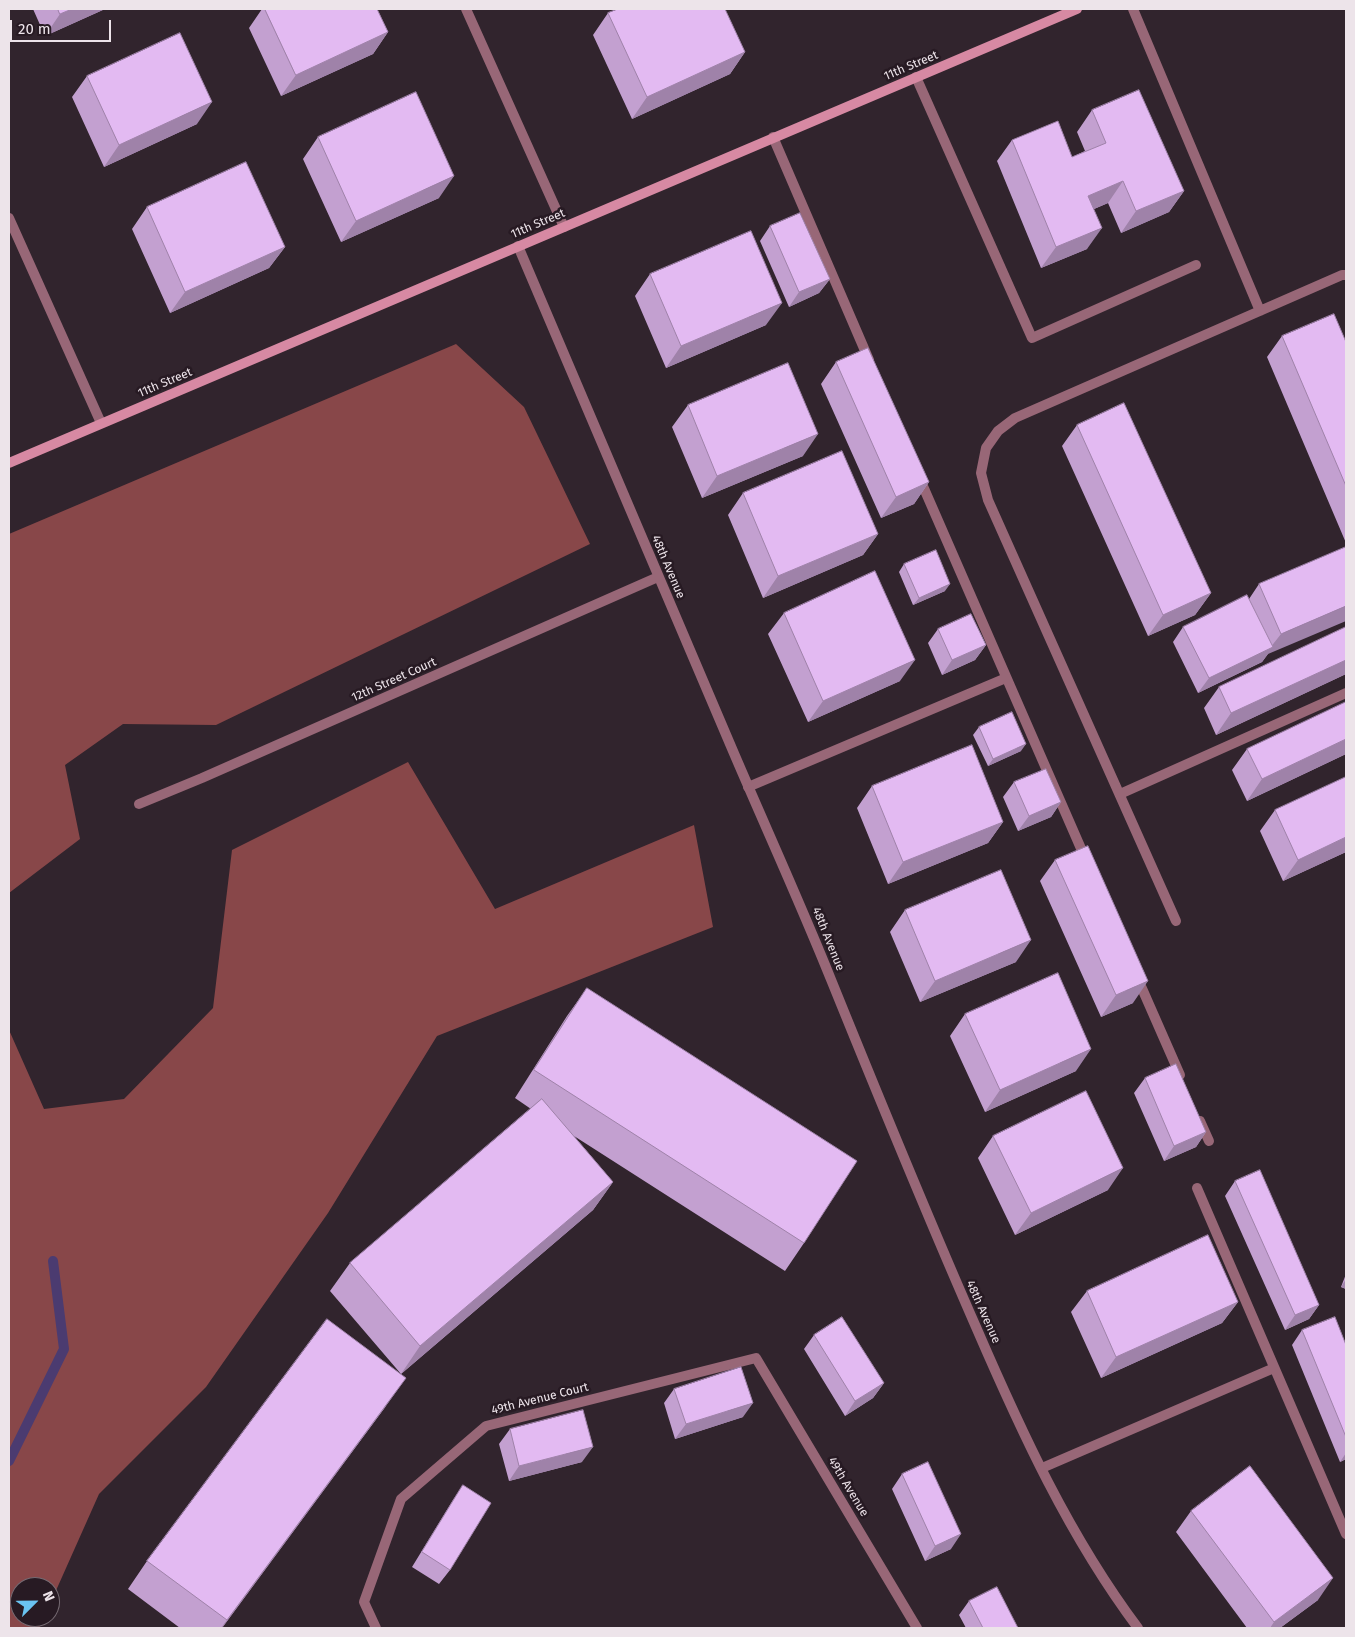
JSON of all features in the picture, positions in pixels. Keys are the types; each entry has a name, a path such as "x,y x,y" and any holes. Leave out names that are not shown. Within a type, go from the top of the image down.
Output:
{"street":[{"path":"466,9 564,227"},
{"name":"11th Street","path":"9,463 1077,9"},
{"path":"1133,9 1260,311"},
{"path":"916,77 1032,338 1196,265"},
{"path":"773,137 872,366"},
{"path":"9,218 101,423"},
{"name":"48th Avenue","path":"518,246 658,577 800,904 932,1226 1013,1411 1060,1507 1123,1609 1138,1628"},
{"path":"1176,921 988,500 981,473 986,448 998,431 1015,418 1342,275 1346,275"},
{"path":"915,467 1090,868"},
{"name":"12th Street Court","path":"138,804 211,774 658,577"},
{"path":"748,787 1006,678"},
{"path":"1120,794 1346,693"},
{"path":"1133,968 1185,1086"},
{"path":"1197,1113 1209,1140"},
{"path":"1197,1188 1346,1534"},
{"name":"49th Avenue Court","path":"376,1628 364,1602 401,1499 486,1426 756,1358"},
{"name":"49th Avenue","path":"756,1358 917,1628"},
{"path":"1042,1468 1274,1368"}],"shaded area":[{"path":"456,344 524,407 590,544 216,725 123,724 65,765 80,839 9,893 9,534"},
{"path":"408,762 495,909 694,825 713,927 437,1036 328,1213 206,1387 99,1494 60,1582 60,1577 10,1577 10,1627 39,1627 9,1628 9,1030 44,1109 124,1099 213,1008 232,850"}],"building":[{"path":"58,9 72,9 60,14"},
{"path":"265,9 377,9 388,32 296,75"},
{"path":"618,9 725,9 745,52 647,97 608,13"},
{"path":"180,33 212,102 119,145 87,76"},
{"path":"1139,90 1184,191 1136,211 1123,181 1088,196 1102,228 1056,247 1012,140 1058,121 1072,157 1106,143 1092,110"},
{"path":"416,92 454,176 356,221 318,137"},
{"path":"246,162 285,247 185,292 147,207"},
{"path":"800,213 830,279 799,292 770,226"},
{"path":"751,231 782,303 681,346 650,274"},
{"path":"1334,314 1346,342 1346,486 1282,336"},
{"path":"868,348 929,482 896,497 836,362"},
{"path":"788,363 818,434 717,476 688,405"},
{"path":"1124,403 1211,593 1163,615 1077,425"},
{"path":"842,451 878,534 778,576 743,493"},
{"path":"1346,547 1346,606 1281,634 1259,584"},
{"path":"936,550 950,584 919,598 904,564"},
{"path":"875,571 915,660 823,701 784,613"},
{"path":"1247,595 1273,647 1209,678 1183,627"},
{"path":"971,614 986,645 952,660 938,629"},
{"path":"1346,627 1346,660 1231,713 1219,687"},
{"path":"1346,702 1346,739 1262,779 1247,749"},
{"path":"1012,712 1026,744 993,759 979,727"},
{"path":"972,745 1003,822 903,862 872,786"},
{"path":"1046,769 1061,802 1029,816 1014,782"},
{"path":"1346,777 1346,837 1298,860 1275,810"},
{"path":"1088,846 1148,981 1116,995 1055,860"},
{"path":"1001,870 1031,940 935,981 905,910"},
{"path":"1058,973 1091,1049 1000,1090 965,1014"},
{"path":"587,988 857,1161 804,1243 534,1070"},
{"path":"1176,1064 1206,1132 1174,1146 1145,1078"},
{"path":"1086,1091 1123,1168 1031,1213 993,1136"},
{"path":"542,1099 613,1182 420,1346 350,1263"},
{"path":"1260,1170 1319,1305 1295,1315 1235,1181"},
{"path":"1208,1235 1238,1302 1116,1357 1087,1291"},
{"path":"842,1317 884,1383 855,1401 814,1335"},
{"path":"1335,1317 1346,1345 1346,1437 1302,1330"},
{"path":"327,1319 406,1378 227,1620 147,1561"},
{"path":"741,1367 753,1403 686,1424 674,1389"},
{"path":"583,1410 593,1447 519,1466 510,1429"},
{"path":"928,1462 961,1534 935,1546 902,1474"},
{"path":"1250,1466 1333,1578 1274,1622 1191,1511"},
{"path":"463,1485 491,1503 450,1570 422,1552"},
{"path":"997,1587 1018,1628 983,1628 969,1601"}],"waterway":[{"path":"9,1461 64,1349 53,1261"}]}
